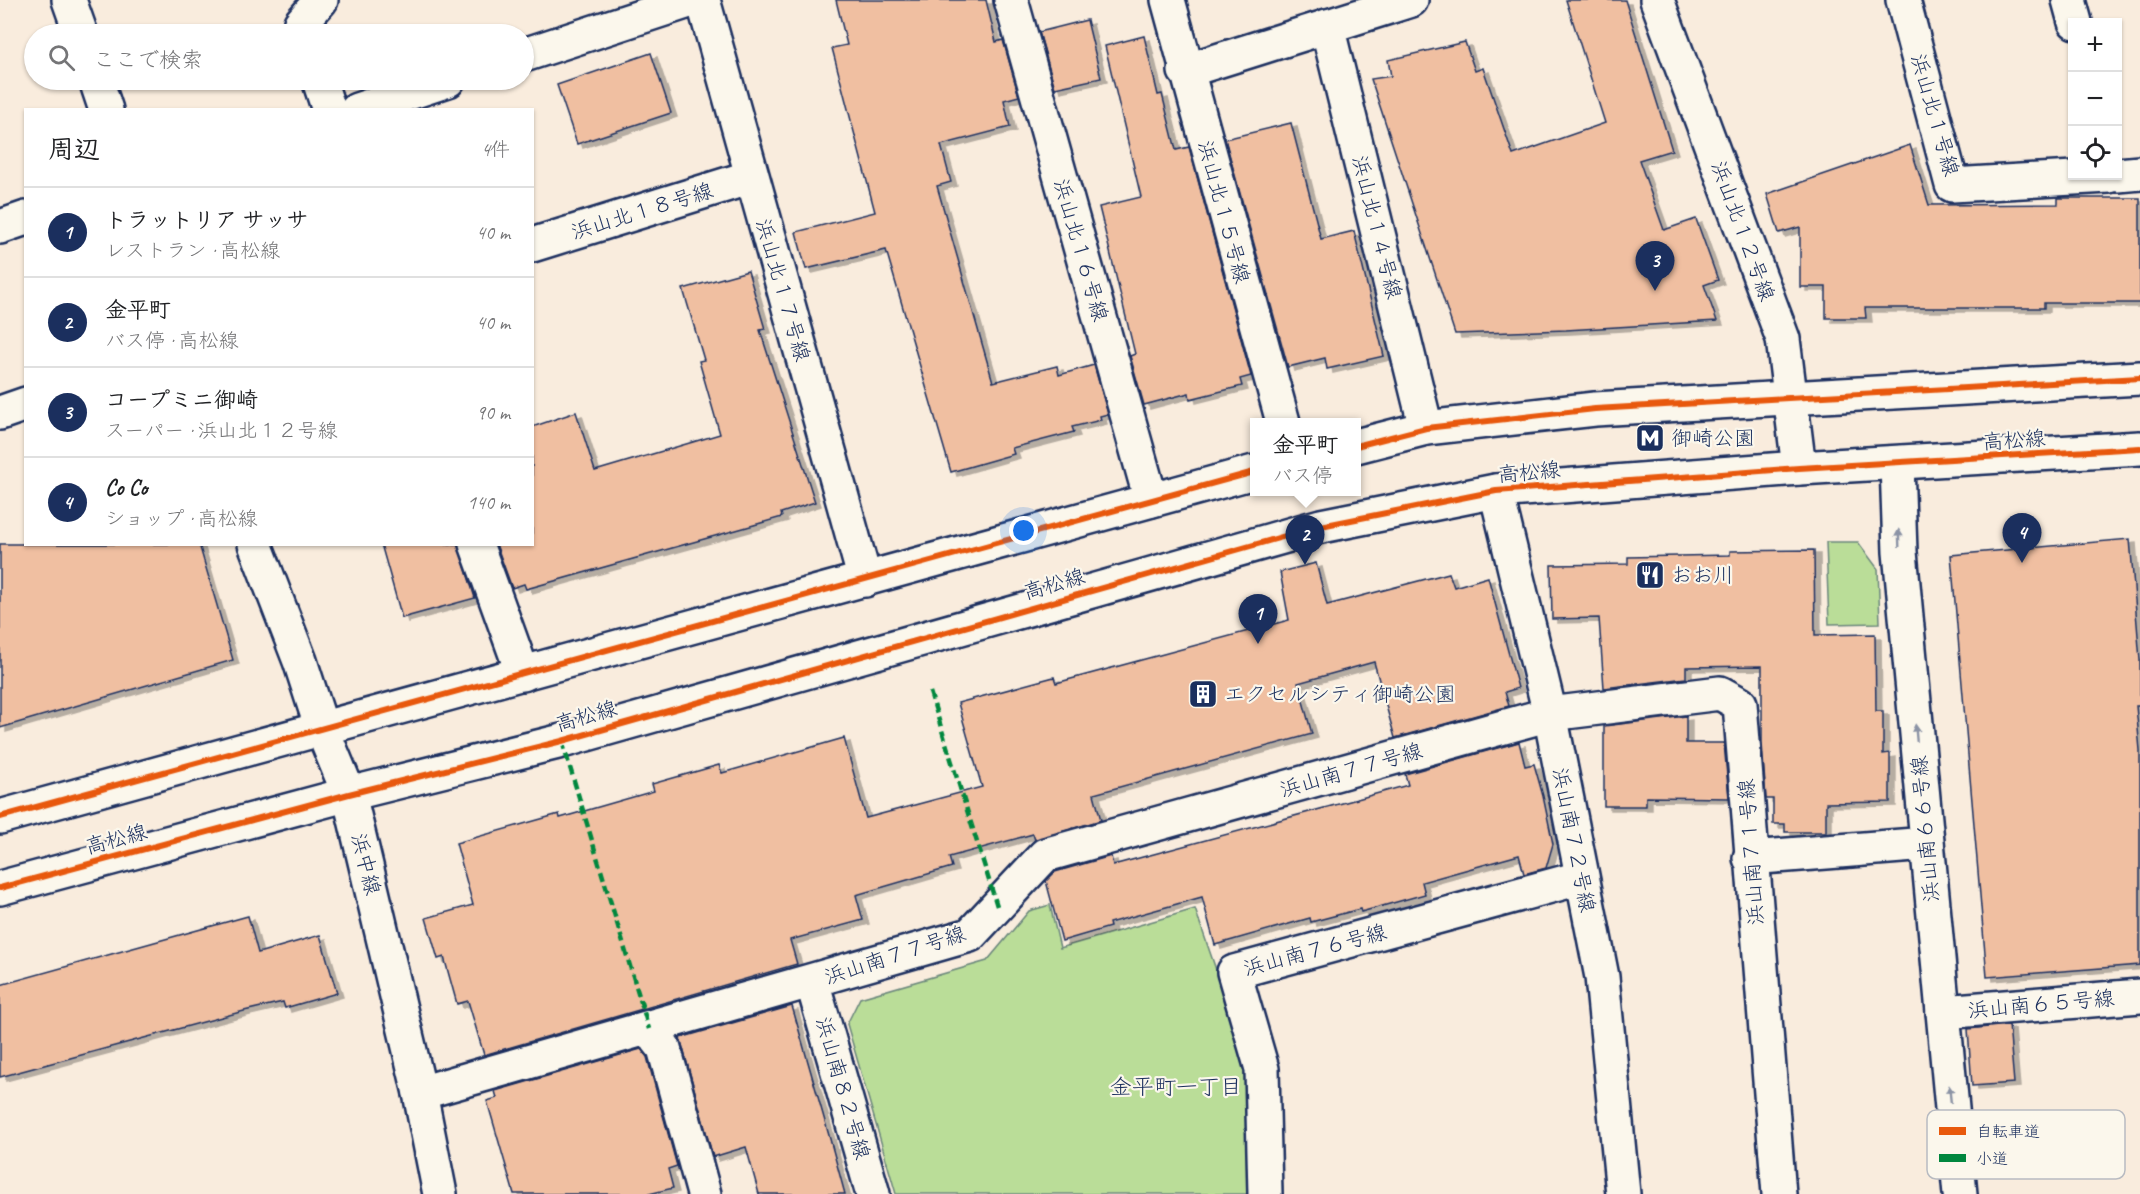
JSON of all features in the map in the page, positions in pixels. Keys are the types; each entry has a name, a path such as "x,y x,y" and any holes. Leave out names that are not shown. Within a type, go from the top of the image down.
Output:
{"street":[{"path":"69,0 77,24"},
{"path":"301,24 321,0"},
{"path":"534,52 692,0"},
{"name":"浜山北１７号線","path":"703,0 865,580"},
{"name":"浜山北１６号線","path":"1011,0 1151,500"},
{"name":"浜山北１５号線","path":"1167,0 1282,418"},
{"path":"1185,71 1411,0"},
{"name":"浜山北１２号線","path":"1657,0 1783,339 1799,468"},
{"name":"浜山北１号線","path":"1903,0 1953,185 2068,178"},
{"path":"2069,0 2074,18"},
{"name":"浜山北１４号線","path":"1327,26 1426,428"},
{"path":"99,90 105,108"},
{"path":"322,90 328,108"},
{"path":"363,108 418,90"},
{"path":"2122,175 2140,173"},
{"name":"浜山北１８号線","path":"534,244 751,177"},
{"path":"0,227 24,219"},
{"path":"1361,445 1426,428 1595,409 2140,378"},
{"path":"0,412 24,405"},
{"name":"高松線","path":"0,888 349,794 562,741 1321,526 1496,490 1799,468 2140,448"},
{"name":"浜山南６６号線","path":"1896,464 1900,552 1952,1110"},
{"path":"0,817 1250,473"},
{"name":"浜山南７２号線","path":"1496,490 1550,714 1602,977 1623,1194"},
{"name":"浜中線","path":"256,546 300,661 322,729 349,794 420,1093 440,1194"},
{"path":"477,546 523,674"},
{"name":"浜山南７１号線","path":"1550,714 1720,693 1740,704 1750,858 1779,1194"},
{"name":"浜山南７７号線","path":"420,1093 649,1029 969,935 1045,855 1550,714"},
{"path":"1750,858 1927,844"},
{"name":"浜山南７６号線","path":"1265,1194 1263,1069 1234,972 1581,878"},
{"name":"浜山南８２号線","path":"812,981 873,1194"},
{"name":"浜山南６５号線","path":"1943,1012 2140,996"},
{"path":"649,1029 664,1048 704,1194"},
{"name":"浜山南６６号線","path":"1959,1179 1960,1194"}],"green space":[{"path":"1826,542 1858,542 1878,569 1880,623 1829,624"},
{"path":"1050,905 1060,948 1195,909 1250,1068 1252,1194 896,1194 847,1024 860,998 987,961 1029,911"}],"building":[{"path":"836,0 986,0 996,42 1003,40 1019,96 1004,100 1010,127 941,145 951,182 937,186 993,382 1057,366 1059,375 1094,365 1108,414 1100,416 1101,420 1072,427 1074,432 1012,448 1014,454 951,472 886,250 806,269 796,232 875,212 832,48 847,45"},
{"path":"1566,0 1625,0 1672,150 1639,160 1664,230 1696,219 1718,280 1704,285 1717,321 1455,334 1371,79 1391,76 1388,60 1465,42 1475,71 1483,68 1513,155 1605,123"},
{"path":"1087,20 1101,78 1055,88 1039,32"},
{"path":"1144,36 1158,95 1162,94 1176,150 1189,147 1251,376 1240,379 1242,386 1190,399 1189,393 1144,405 1130,356 1135,354 1099,207 1141,197 1105,46"},
{"path":"651,53 671,113 577,144 557,85"},
{"path":"1291,123 1321,239 1354,231 1384,356 1327,369 1325,358 1288,367 1225,139"},
{"path":"1910,145 1929,205 2058,204 2058,198 2140,198 2140,303 2044,303 2044,308 1865,308 1866,318 1826,318 1826,287 1800,287 1800,227 1779,233 1767,194"},
{"path":"748,271 765,329 760,330 815,502 781,513 782,517 747,527 526,589 524,584 512,588 497,546 534,546 534,426 576,412 595,471 720,434 699,361 704,360 683,289"},
{"path":"2130,539 2140,660 2140,706 2136,706 2140,750 2140,965 1987,977 1951,555"},
{"path":"0,544 200,546 233,660 0,728"},
{"path":"382,546 459,546 475,598 402,618"},
{"path":"1814,550 1815,635 1875,634 1876,711 1883,711 1883,754 1890,753 1890,802 1826,803 1826,832 1785,832 1785,824 1773,824 1773,799 1766,799 1762,743 1762,666 1686,667 1686,678 1604,688 1599,618 1552,619 1551,565 1628,564 1628,557 1730,555 1730,551"},
{"path":"1316,563 1327,605 1449,573 1454,587 1488,577 1518,688 1505,692 1509,706 1395,738 1374,662 1298,683 1312,734 1094,794 1101,820 1035,840 1033,834 949,857 952,867 856,895 863,920 790,940 797,964 484,1055 468,1001 457,1004 444,957 438,959 426,918 473,905 456,843 559,814 560,818 654,791 652,784 719,765 722,773 844,738 866,818 982,787 958,703 1054,677 1056,683 1289,620 1280,572"},
{"path":"1686,716 1686,743 1724,743 1729,798 1646,797 1646,806 1604,806 1604,726"},
{"path":"1519,742 1525,766 1534,764 1543,796 1553,844 1546,868 1524,874 1519,855 1422,882 1425,894 1361,912 1360,909 1311,922 1310,918 1215,945 1202,897 1109,923 1110,927 1062,941 1046,881 1055,872 1111,856 1113,865 1408,785 1405,774"},
{"path":"248,916 258,953 320,935 337,993 285,1008 283,1002 244,1011 0,1077 0,985"},
{"path":"792,1006 845,1194 759,1194 746,1147 713,1157 680,1038"},
{"path":"2009,1025 2014,1083 1972,1086 1968,1029"},
{"path":"641,1049 647,1057 677,1166 668,1169 673,1188 649,1194 514,1194 487,1101 497,1098 495,1091"}],"marked path":[{"path":"930,692 997,906"},
{"path":"562,741 649,1029"}],"cycle path":[{"path":"1361,445 1426,428 1595,409 2140,378"},
{"path":"0,888 349,794 562,741 1321,526 1496,491 1799,468 2140,448"},
{"path":"0,817 1250,473"}],"place":[{"name":"コープミニ御崎","path":"1655,291"},
{"name":"御崎公園","path":"1650,438"},
{"name":"Co Co","path":"2022,563"},
{"name":"金平町","path":"1305,565"},
{"name":"おお川","path":"1650,575"},
{"name":"トラットリア サッサ","path":"1258,644"},
{"name":"エクセルシティ御崎公園","path":"1203,694"}],"district":[{"name":"金平町一丁目","path":"1176,1086"}]}
